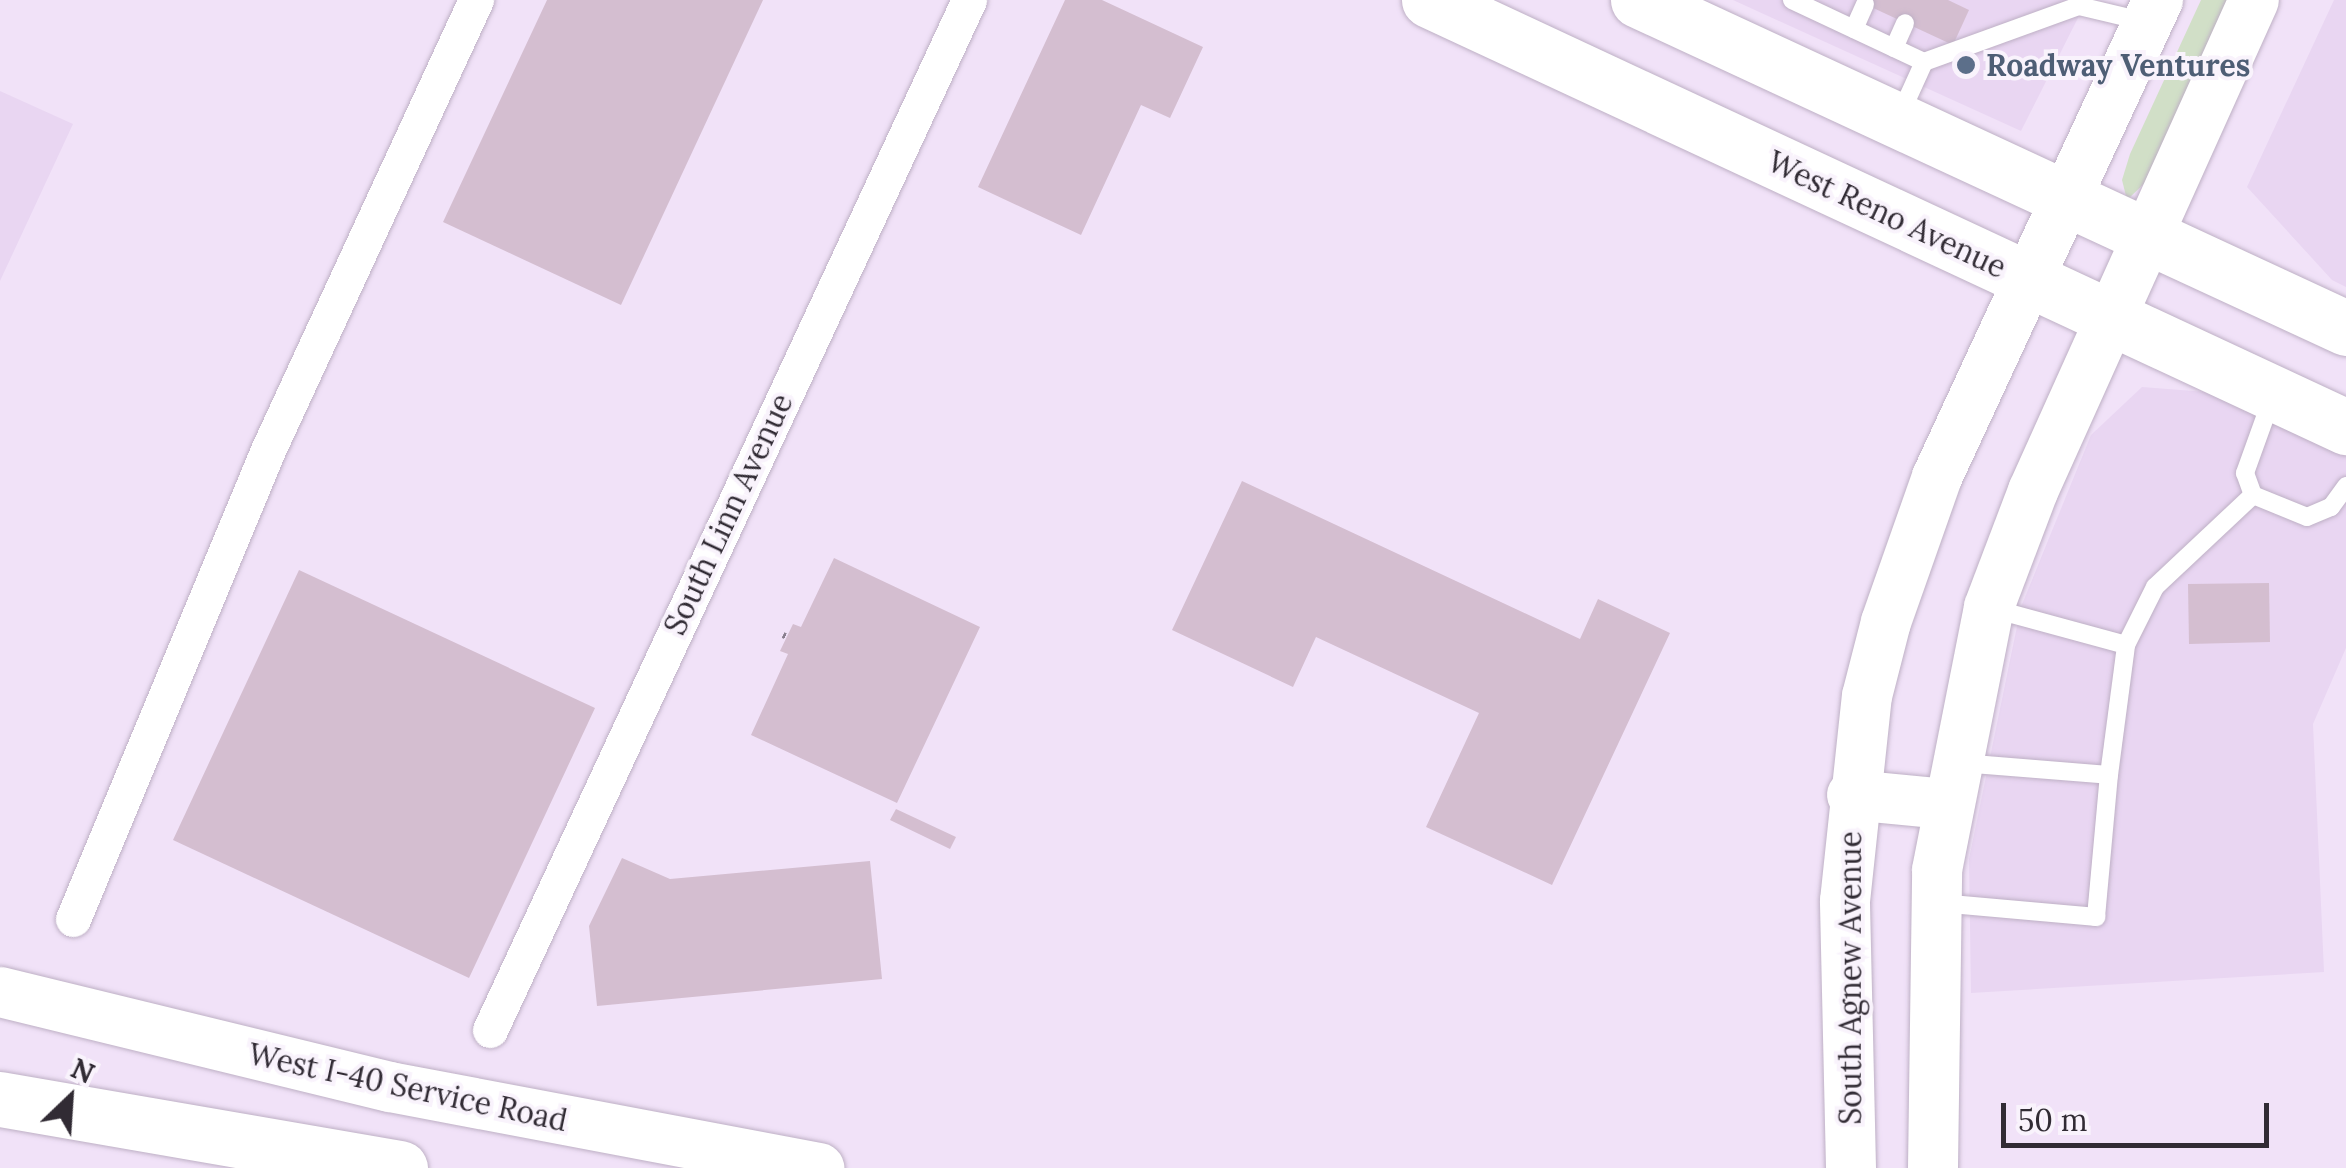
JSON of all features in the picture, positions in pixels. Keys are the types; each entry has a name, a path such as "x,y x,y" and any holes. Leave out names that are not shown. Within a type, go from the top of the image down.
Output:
{"main road":[{"path":"1933,1168 1935,902 1951,783 1989,608 2146,235 2254,0"},
{"name":"West Reno Avenue","path":"1454,5 2346,427"},
{"path":"1667,6 1898,120 2346,328"},
{"name":"South Agnew Avenue","path":"1841,1163 1846,901 1852,795 1867,696 1911,541 2064,197 2152,11"},
{"path":"1852,795 1951,783"},
{"name":"West I-40 Service Road","path":"0,992 390,1086 819,1168"},
{"path":"0,1099 400,1168"}],"street":[{"path":"73,919 268,450 476,0"},
{"name":"South Linn Avenue","path":"490,1030 969,0"}],"lane":[{"path":"1792,0 1814,5 1924,62"},
{"path":"1898,120 1924,62 2075,2 2152,11"},
{"path":"1854,29 1865,4"},
{"path":"1894,48 1905,23"},
{"path":"2274,393 2245,473 2253,495 2307,516 2330,507 2346,486"},
{"path":"1935,902 2096,917 2126,645 2155,587 2253,495"},
{"path":"1989,608 2126,645"},
{"path":"1951,783 2109,775"}],"shaded area":[{"name":"Roadway Ventures","path":"1733,0 2087,0 2021,131"},
{"path":"2334,0 2346,0 2346,287 2332,280 2247,187"},
{"path":"0,91 73,124 0,281"},
{"path":"2142,387 2219,393 2346,454 2346,648 2313,724 2324,972 1971,993 1969,859 2021,607 2091,435"}],"green space":[{"path":"2201,0 2234,0 2150,178 2127,200 2122,180 2130,154"}],"building":[{"path":"547,0 763,0 621,305 443,222"},
{"path":"1065,0 1102,0 1203,47 1170,118 1141,105 1081,235 978,187"},
{"path":"1856,0 1948,0 1969,10 1953,45"},
{"path":"1242,481 1580,639 1598,599 1670,633 1552,885 1426,827 1479,713 1316,637 1293,687 1172,630"},
{"path":"834,558 980,627 897,803 751,735 788,654 780,651 793,624 801,627"},
{"path":"299,570 595,708 469,978 173,840"},
{"path":"2269,583 2270,642 2189,644 2188,584"},
{"path":"896,809 956,837 950,849 890,820"},
{"path":"622,858 670,879 870,861 882,979 597,1006 589,926"}],"place":[{"name":"Roadway Ventures","path":"1966,65"}]}
